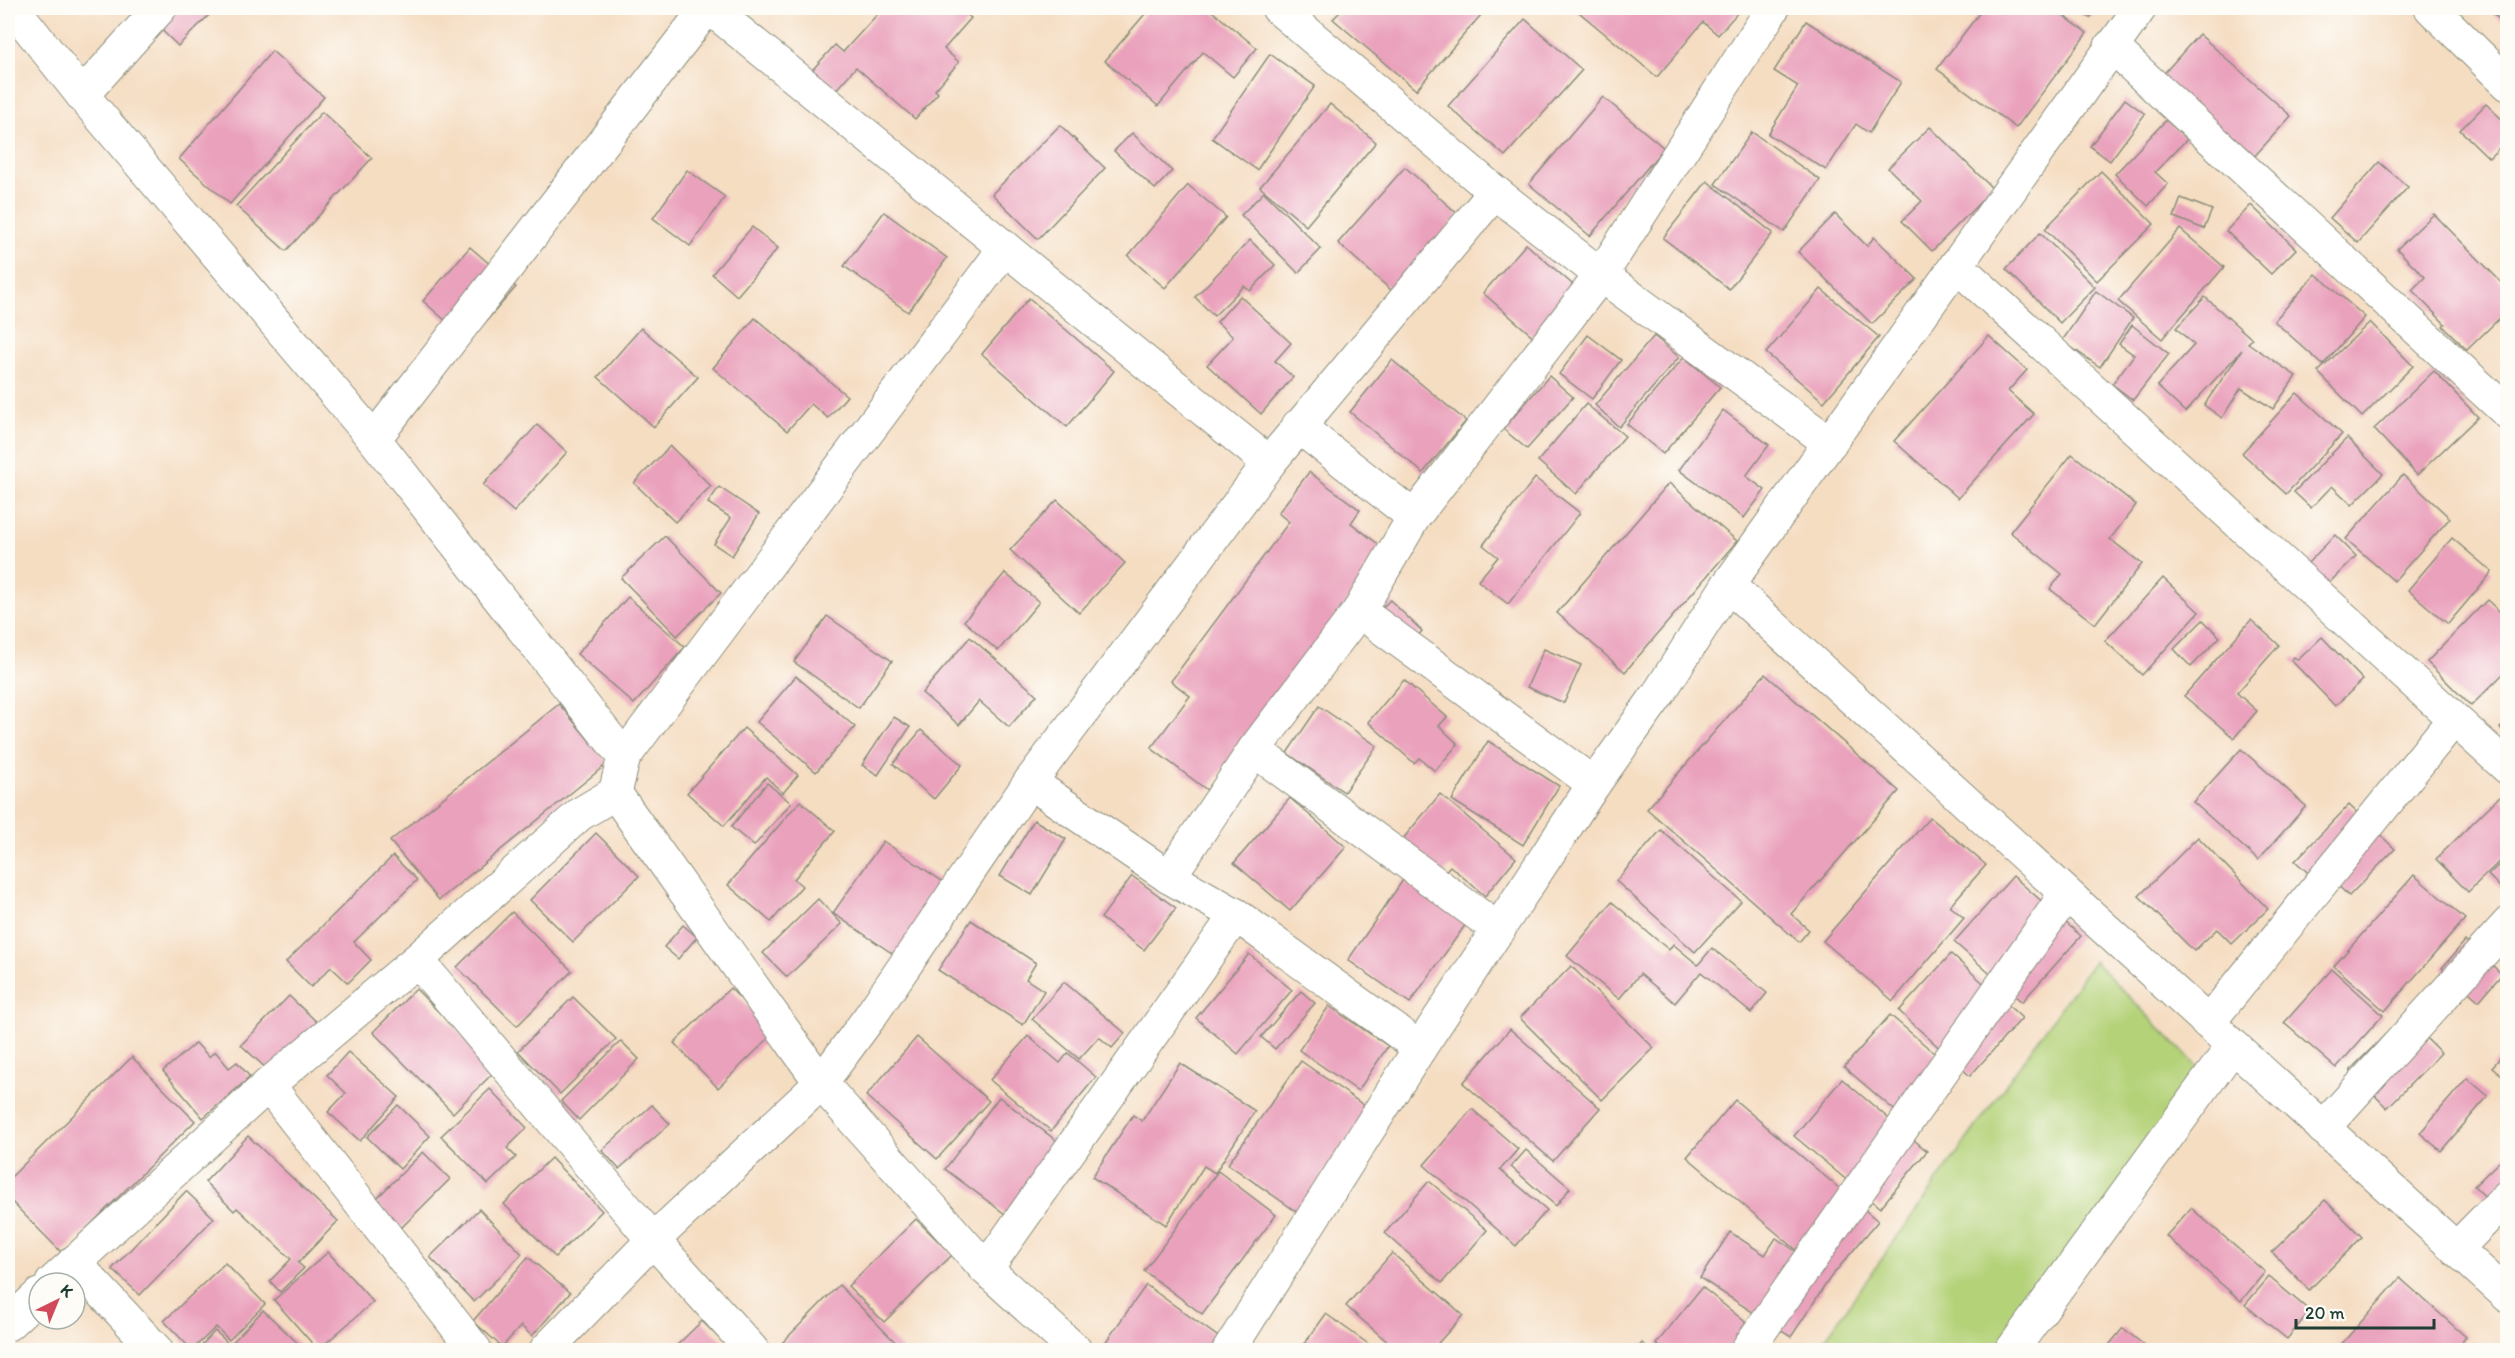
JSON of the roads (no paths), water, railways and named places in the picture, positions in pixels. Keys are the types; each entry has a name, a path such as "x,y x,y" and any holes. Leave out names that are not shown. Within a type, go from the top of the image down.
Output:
{"street":[{"path":"13,8 82,95 374,439 624,757"},
{"path":"82,95 160,8"},
{"path":"374,439 708,8 1269,463"},
{"path":"1278,8 1495,192 1601,275 1830,442"},
{"path":"1169,877 1254,750 1359,611 1414,517 1601,275 1773,8"},
{"path":"1229,1350 1420,1048 1594,784 1659,693 1728,585 2140,8"},
{"path":"2431,8 2508,84"},
{"path":"2111,46 2508,413"},
{"path":"546,1350 653,1240 821,1083 1030,782 1269,463 1495,192"},
{"path":"65,1271 268,1085 417,960 580,814 615,793 624,757 1005,248"},
{"path":"1956,265 2508,768"},
{"path":"1298,426 1414,517"},
{"path":"1728,585 2508,1296"},
{"path":"1359,611 1594,784"},
{"path":"2208,1023 2453,720"},
{"path":"1254,750 1499,930"},
{"path":"1030,782 1169,877 1236,915 1420,1048"},
{"path":"615,793 821,1083 986,1269 1075,1350"},
{"path":"1747,1350 2066,894"},
{"path":"986,1269 1236,915"},
{"path":"2323,1128 2508,924"},
{"path":"417,960 653,1240 752,1350"},
{"path":"2012,1350 2233,1046"},
{"path":"268,1085 475,1350"},
{"path":"2456,1249 2508,1196"},
{"path":"87,1293 156,1350"},
{"path":"8,1324 27,1306"}]}
